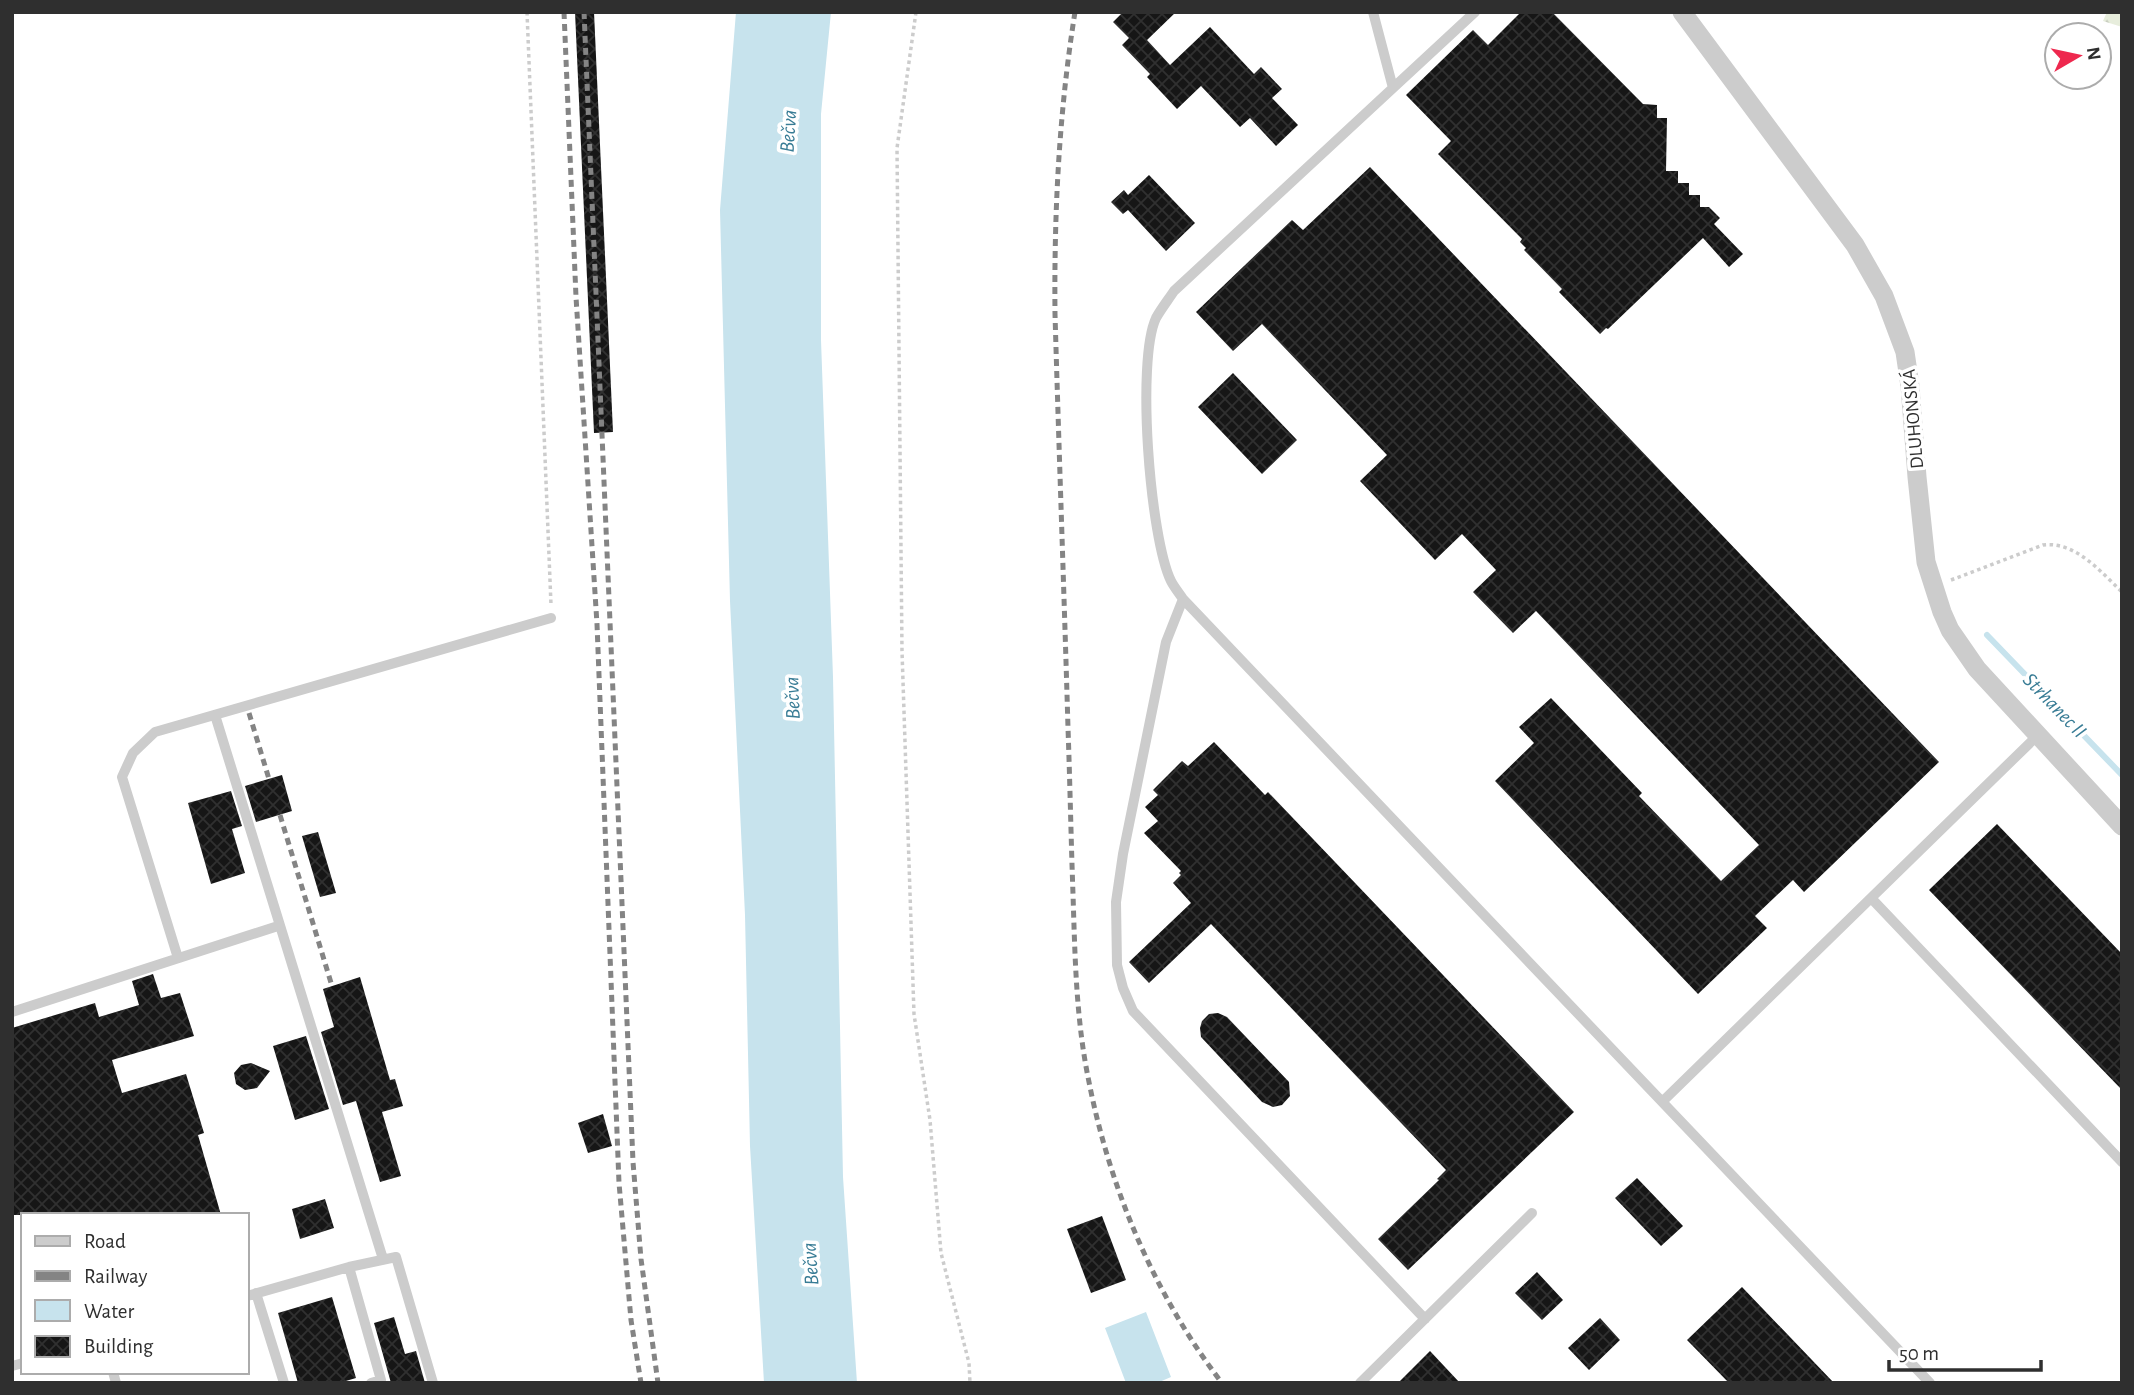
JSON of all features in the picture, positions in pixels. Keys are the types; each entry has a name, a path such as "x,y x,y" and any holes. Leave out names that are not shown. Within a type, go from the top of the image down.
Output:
{"street":[{"name":"DLUHONSKÁ","path":"1682,12 1855,245 1884,296 1905,352 1922,536 1933,587 1942,612 1962,650 2037,736 2122,825"}],"lane":[{"path":"1373,12 1393,88"},
{"path":"1475,12 1174,291 1156,319 1151,338 1148,380 1150,481 1159,542 1171,580 1183,599 1930,1383"},
{"path":"1183,599 1166,642 1123,854 1116,902 1115,938 1117,965 1123,988 1133,1011 1425,1319"},
{"path":"178,958 122,778 133,753 155,732 551,618"},
{"path":"215,715 383,1259"},
{"path":"1662,1101 2037,736"},
{"path":"1871,898 2122,1161"},
{"path":"12,1012 278,926"},
{"path":"1360,1383 1532,1213"},
{"path":"284,1383 252,1295 349,1267 396,1257 433,1383"},
{"path":"349,1267 381,1380 371,1383"}],"path":[{"path":"527,12 551,618"},
{"path":"916,12 897,148 902,651 914,1014 930,1120 941,1253 969,1363 970,1383"},
{"path":"1933,587 2054,543 2073,549 2122,592"}],"green space":[{"path":"2107,12 2122,12 2122,27 2113,24 2113,21 2103,21"}],"water":[{"name":"Bečva","path":"736,12 831,12 821,114 821,340 833,677 843,1177 857,1383 764,1383 750,1146 745,915 730,601 720,210"},
{"path":"1146,1312 1171,1377 1157,1383 1126,1383 1105,1328"}],"building":[{"path":"575,12 594,12 613,432 594,433"},
{"path":"1123,12 1176,12 1147,40 1170,65 1210,27 1254,74 1261,67 1282,89 1272,98 1298,125 1276,146 1250,118 1240,127 1201,86 1177,109 1147,77 1150,74 1122,45 1129,38 1113,22"},
{"path":"1521,12 1552,12 1643,104 1657,105 1657,118 1667,118 1666,171 1678,171 1678,183 1689,183 1689,195 1700,195 1700,207 1709,207 1720,218 1714,224 1743,254 1729,267 1703,238 1600,334 1559,292 1562,289 1524,250 1526,248 1520,242 1522,239 1438,154 1451,141 1406,95 1473,30 1488,45"},
{"path":"1370,167 1939,762 1804,892 1793,880 1755,916 1767,928 1698,994 1495,781 1534,743 1519,727 1551,698 1642,793 1639,796 1721,881 1759,845 1536,611 1513,633 1473,592 1496,570 1462,534 1435,560 1360,481 1387,455 1262,324 1233,351 1196,312 1292,220 1303,230"},
{"path":"1149,175 1195,223 1166,251 1128,210 1123,214 1111,202 1124,190 1128,195"},
{"path":"1233,373 1297,440 1262,474 1198,407"},
{"path":"1214,742 1265,795 1268,792 1574,1112 1408,1270 1378,1239 1446,1170 1211,924 1149,983 1129,962 1191,903 1173,883 1181,875 1181,871 1144,833 1158,821 1145,807 1158,795 1153,790 1182,761 1188,766"},
{"path":"282,775 292,811 256,822 245,786"},
{"path":"231,791 242,826 232,829 245,873 211,884 188,803"},
{"path":"1997,824 2122,954 2122,1090 1929,890"},
{"path":"318,832 336,893 320,897 302,836"},
{"path":"153,974 161,998 180,993 194,1036 112,1060 122,1093 186,1074 204,1133 198,1135 220,1213 12,1215 12,1028 95,1003 99,1017 139,1005 132,981"},
{"path":"360,977 390,1080 395,1079 403,1106 382,1112 401,1176 380,1182 356,1101 343,1105 321,1032 334,1027 323,989"},
{"path":"1218,1013 1227,1017 1289,1082 1290,1096 1282,1105 1273,1107 1262,1102 1201,1037 1202,1021 1209,1014"},
{"path":"306,1036 329,1109 295,1120 273,1046"},
{"path":"251,1063 270,1071 257,1088 245,1090 236,1084 234,1073 241,1065"},
{"path":"603,1114 612,1146 588,1153 578,1123"},
{"path":"1637,1178 1683,1226 1661,1246 1615,1198"},
{"path":"325,1199 334,1228 300,1239 292,1209"},
{"path":"1102,1216 1126,1280 1091,1293 1067,1229"},
{"path":"1537,1272 1563,1300 1542,1320 1515,1293"},
{"path":"1742,1287 1834,1383 1729,1383 1687,1340"},
{"path":"332,1297 356,1378 339,1383 298,1383 278,1313"},
{"path":"394,1317 405,1354 416,1351 425,1383 391,1383 374,1323"},
{"path":"1600,1318 1620,1340 1589,1370 1568,1348"},
{"path":"1430,1351 1460,1383 1398,1383"}],"waterway":[{"name":"Strhanec II","path":"1987,635 2122,775"}],"railway":[{"path":"564,12 576,297 597,624 619,1183 631,1320 641,1383"},
{"path":"584,12 633,1162 641,1259 658,1383"},
{"path":"1075,12 1059,162 1055,314 1079,1012 1098,1122 1109,1162 1138,1240 1176,1314 1222,1383"},
{"path":"249,713 269,779"},
{"path":"280,815 332,986"}]}
